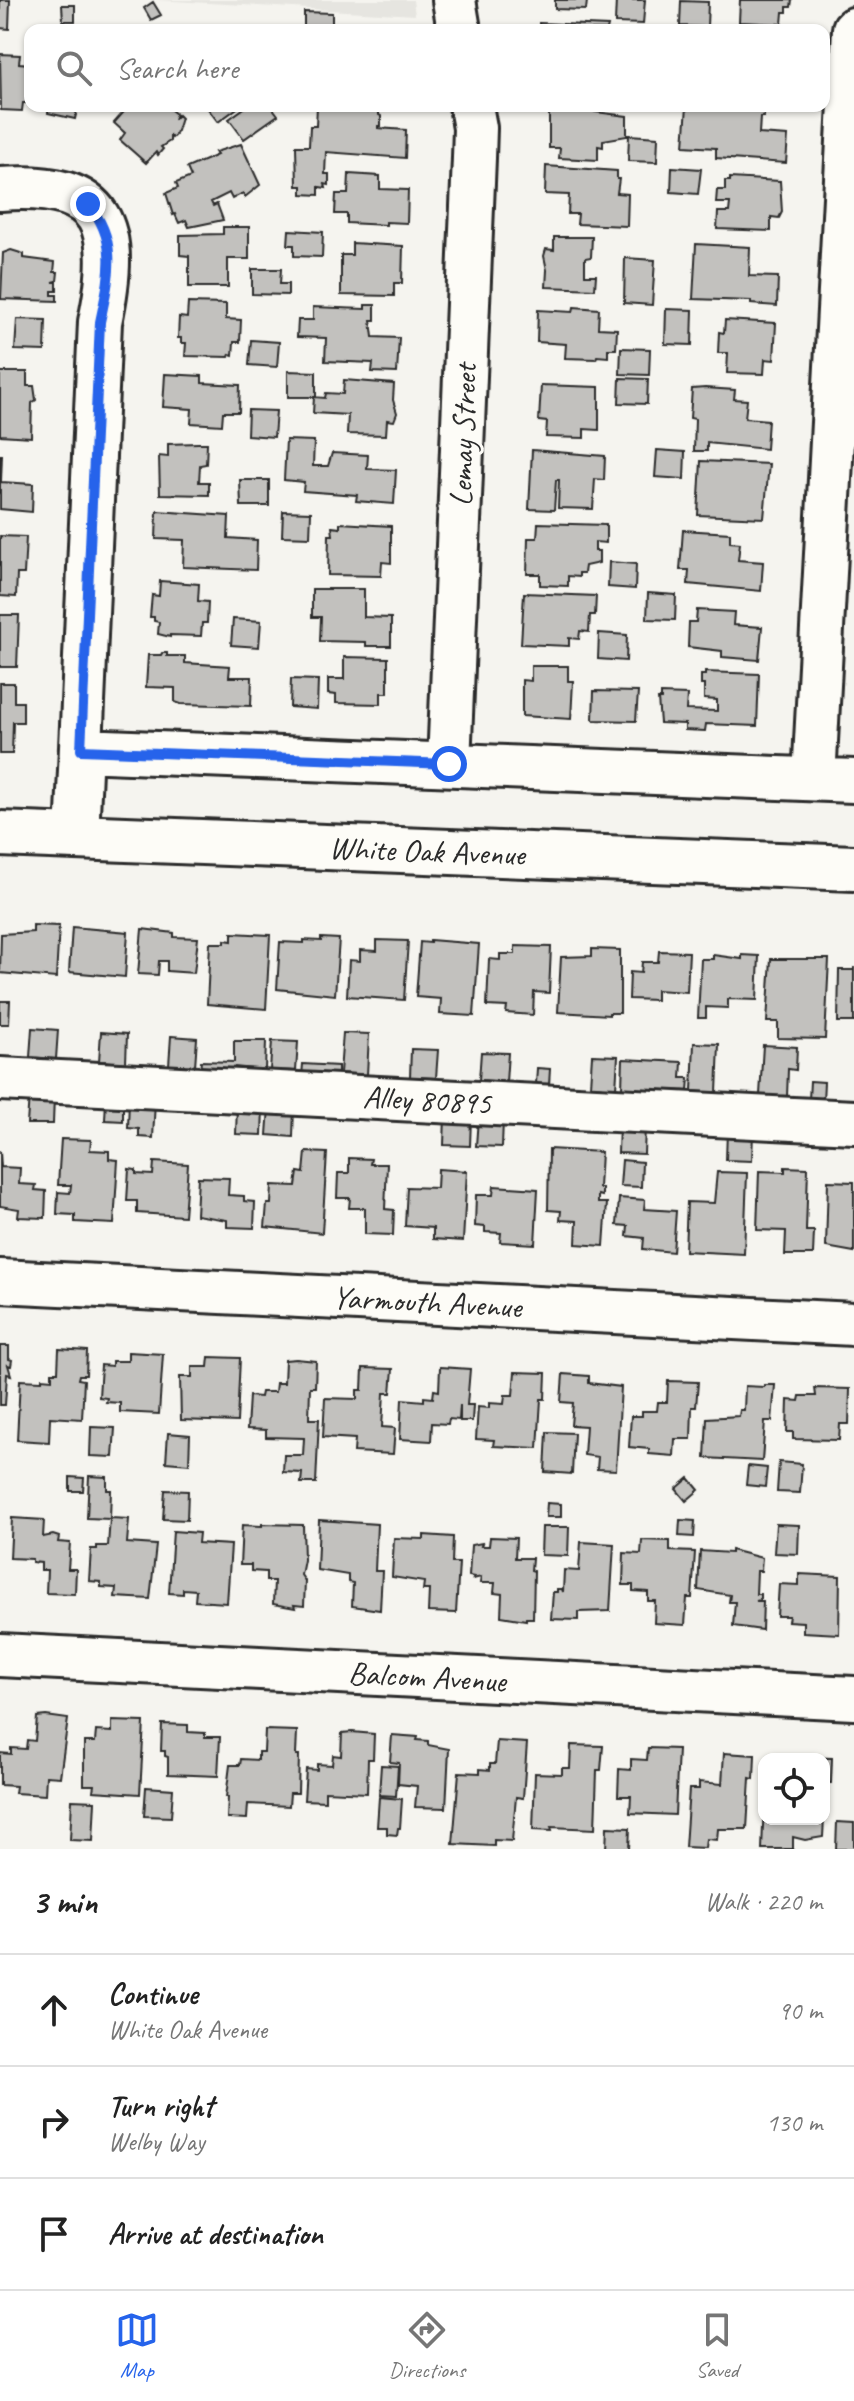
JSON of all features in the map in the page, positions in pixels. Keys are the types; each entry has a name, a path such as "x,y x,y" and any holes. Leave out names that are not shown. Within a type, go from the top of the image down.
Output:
{"main road":[{"name":"White Oak Avenue","path":"0,834 854,868"}],"street":[{"path":"454,0 458,24"},
{"path":"81,750 834,780 854,29"},
{"name":"Lemay Street","path":"449,764 474,158 472,112"},
{"path":"0,189 59,190 88,204 103,221 109,248 108,284 100,322 77,837"},
{"name":"Alley 80895","path":"0,1079 854,1122"},
{"name":"Yarmouth Avenue","path":"0,1281 854,1324"},
{"name":"Balcom Avenue","path":"0,1655 854,1698"}],"shaded area":[{"path":"156,0 413,0 415,15"}],"building":[{"path":"0,0 10,0 9,29 0,28"},
{"path":"555,0 606,0 587,1 586,10 555,9"},
{"path":"616,0 645,0 643,24 615,23"},
{"path":"740,0 792,0 791,7 783,12 782,24 739,22"},
{"path":"681,1 708,2 707,24 680,24"},
{"path":"153,2 161,15 151,20 144,8"},
{"path":"62,5 75,5 75,21 63,21"},
{"path":"304,12 332,13 332,24 304,24"},
{"path":"0,54 20,55 19,63 24,63 22,111 1,110"},
{"path":"48,112 77,112 75,119"},
{"path":"124,112 174,112 174,119 178,115 181,118 176,134 172,138 170,136 170,141 161,147 163,149 158,155 156,152 146,163 120,140 125,133 114,123"},
{"path":"210,112 232,112 218,122"},
{"path":"239,112 276,112 278,115 244,139 229,119"},
{"path":"317,112 379,112 381,126 378,128 406,130 405,158 326,152 325,174 329,174 329,185 319,187 319,195 302,194 302,186 297,186 296,146 309,146 310,126 316,126"},
{"path":"549,112 627,116 627,136 603,140 603,147 598,146 598,160 559,158 560,148 549,148"},
{"path":"687,112 764,112 764,117 760,117 759,134 788,136 786,163 716,158 716,148 684,146"},
{"path":"629,135 658,137 657,162 628,161"},
{"path":"241,144 260,185 245,197 243,193 232,199 229,193 211,202 213,206 217,204 223,220 189,227 186,220 179,223 166,193 178,188 176,183 191,177 187,168 217,155 215,152"},
{"path":"546,166 617,171 617,193 628,194 627,226 577,224 578,214 568,214 569,195 545,194"},
{"path":"672,167 701,169 698,194 671,192"},
{"path":"349,174 380,176 380,189 408,190 407,223 347,223 347,214 335,214 336,194 348,194"},
{"path":"730,178 780,181 782,212 779,218 771,217 771,231 717,229 718,212 729,212 730,203 716,203 717,190 725,190 725,181 730,181"},
{"path":"223,227 249,227 249,259 228,259 228,287 189,287 189,256 180,255 180,235 223,234"},
{"path":"289,230 323,232 322,257 294,256 294,245 288,245"},
{"path":"554,237 592,237 591,257 585,258 585,275 596,275 595,289 546,287 544,256 546,249 554,250"},
{"path":"352,243 403,246 402,283 394,283 394,296 341,295 341,255 352,255"},
{"path":"696,244 750,247 749,276 778,277 777,306 751,304 751,301 693,299"},
{"path":"11,250 24,254 24,258 55,262 54,272 58,272 57,281 53,282 57,282 57,291 52,291 52,295 57,295 57,301 1,299 3,253"},
{"path":"625,258 655,260 652,305 624,303"},
{"path":"252,269 281,269 280,284 288,284 288,295 252,294"},
{"path":"188,303 226,304 226,319 241,320 240,342 234,342 233,355 185,356 186,343 181,343 181,338 178,338 179,317 187,318"},
{"path":"365,305 375,305 375,320 371,320 373,337 399,338 397,373 372,372 373,363 325,361 326,338 297,337 298,320 313,320 313,307 365,309"},
{"path":"574,307 599,309 598,328 617,329 616,349 608,349 608,357 565,358 566,344 537,342 538,310 573,312"},
{"path":"666,309 693,310 692,345 665,344"},
{"path":"17,319 46,320 45,351 15,350"},
{"path":"725,320 776,323 774,360 765,359 764,374 727,373 728,353 718,353 719,332 724,333"},
{"path":"251,340 279,342 277,367 249,365"},
{"path":"621,348 650,349 649,375 620,374"},
{"path":"288,371 316,372 316,397 288,397"},
{"path":"0,372 27,372 27,386 34,386 36,400 32,403 31,437 0,435"},
{"path":"165,374 202,376 202,383 240,385 239,412 223,412 222,425 191,423 192,409 163,407"},
{"path":"620,378 648,379 647,404 619,403"},
{"path":"344,380 394,384 393,400 397,413 394,421 387,420 386,435 347,434 348,415 313,413 314,397 325,398 326,393 343,394"},
{"path":"541,385 599,387 599,430 584,429 584,438 546,437 547,422 539,421"},
{"path":"692,389 735,390 734,399 747,400 745,418 768,420 766,449 707,443 707,451 694,451 695,419 690,418"},
{"path":"248,410 276,411 274,437 247,435"},
{"path":"286,440 314,441 313,466 328,466 332,453 368,455 367,469 396,470 394,504 356,501 357,495 303,491 304,482 284,480"},
{"path":"207,443 206,464 200,465 199,482 209,482 209,495 160,494 159,456 168,457 168,444"},
{"path":"532,450 605,456 604,480 595,479 593,509 558,508 559,480 556,480 554,510 529,509"},
{"path":"657,450 685,452 684,479 655,477"},
{"path":"0,455 1,482 33,484 32,512 0,509"},
{"path":"701,461 769,464 764,518 698,515"},
{"path":"240,480 269,480 269,506 241,506"},
{"path":"157,511 229,516 228,538 257,540 256,570 183,567 184,540 156,539"},
{"path":"283,511 311,512 310,537 282,536"},
{"path":"340,523 391,526 391,563 382,562 381,576 328,575 329,535 333,535 332,527 340,528"},
{"path":"538,523 606,525 606,543 595,542 599,563 585,566 584,573 579,573 579,577 568,576 568,586 540,585 540,574 527,574 528,538 537,538"},
{"path":"683,530 730,533 730,542 740,543 738,560 763,562 761,591 688,584 689,570 680,570"},
{"path":"0,536 26,537 24,574 17,574 16,597 0,596"},
{"path":"609,562 636,564 635,589 608,587"},
{"path":"160,581 199,584 198,601 208,602 207,623 202,623 201,636 170,637 158,634 159,622 150,617 152,595 159,596"},
{"path":"312,589 364,589 364,617 391,618 391,646 320,641 321,617 312,617"},
{"path":"524,593 596,596 595,615 590,615 589,632 580,631 579,639 569,638 569,646 521,644"},
{"path":"648,593 676,595 675,620 647,619"},
{"path":"697,610 734,612 733,625 762,627 759,660 722,657 722,651 688,647 689,622 696,622"},
{"path":"0,615 19,615 17,667 0,667"},
{"path":"233,619 261,621 259,647 231,645"},
{"path":"599,633 627,635 626,661 598,659"},
{"path":"148,655 185,656 185,663 230,666 229,677 252,677 251,706 181,704 175,702 175,688 146,687"},
{"path":"344,657 388,658 388,693 381,693 381,704 336,703 336,695 328,694 328,679 344,679"},
{"path":"531,666 568,666 568,681 573,681 571,719 522,716 522,680 531,681"},
{"path":"705,672 759,674 757,726 706,724 705,731 685,730 685,724 660,723 658,699 661,699 661,694 687,695 686,710 717,711 717,700 704,699 701,675"},
{"path":"291,679 318,680 317,709 290,707"},
{"path":"0,683 14,683 14,702 23,702 23,722 13,722 12,754 0,754"},
{"path":"594,691 638,692 636,721 593,720"},
{"path":"33,925 59,926 56,978 0,973 1,934 33,932"},
{"path":"72,927 128,932 125,977 69,972"},
{"path":"142,929 174,933 174,937 198,938 194,973 167,971 167,961 159,961 158,975 138,974"},
{"path":"232,933 270,935 266,1009 207,1004 210,943 232,941"},
{"path":"321,938 339,939 335,995 277,989 280,942 304,943 304,940 321,941"},
{"path":"377,940 408,941 404,1000 347,996 349,960 360,961 360,950 377,951"},
{"path":"430,940 479,944 474,1016 440,1014 441,999 416,997 420,942 430,943"},
{"path":"515,946 551,947 549,993 534,992 533,1015 506,1013 507,1007 487,1006 489,959 500,960 500,954 515,954"},
{"path":"592,949 620,950 620,1013 558,1012 561,957 592,956"},
{"path":"659,951 689,952 687,992 656,990 656,1000 629,999 630,972 641,973 642,962 658,962"},
{"path":"713,955 742,959 742,955 759,956 757,1000 728,999 728,1008 706,1007 706,1018 698,1018 701,959 713,959"},
{"path":"771,959 829,959 825,1039 778,1038 778,1022 767,1022"},
{"path":"839,970 854,970 854,1022 838,1022"},
{"path":"0,1001 10,1001 9,1024 0,1024"},
{"path":"32,1028 58,1030 56,1059 30,1057"},
{"path":"101,1032 127,1034 126,1063 99,1061"},
{"path":"343,1033 369,1034 367,1075 340,1073"},
{"path":"171,1036 197,1038 195,1066 169,1065"},
{"path":"234,1041 266,1041 265,1070 235,1067 235,1073 200,1071 201,1061 234,1062"},
{"path":"272,1041 298,1042 296,1071 270,1070"},
{"path":"694,1043 719,1044 717,1093 692,1091"},
{"path":"763,1045 797,1047 796,1070 788,1069 787,1097 760,1095"},
{"path":"411,1049 438,1050 436,1078 410,1077"},
{"path":"481,1052 508,1053 506,1082 479,1080"},
{"path":"592,1055 618,1056 616,1088 590,1086"},
{"path":"623,1059 682,1062 681,1078 689,1078 688,1091 622,1088"},
{"path":"303,1064 338,1066 338,1078 302,1076"},
{"path":"537,1068 550,1069 549,1085 536,1084"},
{"path":"810,1081 824,1082 823,1101 809,1100"},
{"path":"29,1095 54,1096 53,1124 27,1124"},
{"path":"106,1100 123,1101 123,1121 105,1120"},
{"path":"129,1100 155,1101 153,1138 139,1137 139,1129 128,1128"},
{"path":"237,1106 263,1107 262,1135 236,1134"},
{"path":"269,1107 294,1108 293,1137 267,1135"},
{"path":"445,1116 471,1118 470,1146 444,1145"},
{"path":"478,1118 503,1119 502,1147 476,1146"},
{"path":"619,1125 645,1126 644,1154 618,1153"},
{"path":"727,1131 753,1132 752,1161 726,1160"},
{"path":"61,1139 91,1140 90,1150 109,1151 109,1159 118,1160 114,1224 75,1222 75,1215 57,1214 58,1192 70,1193 71,1185 58,1185"},
{"path":"549,1149 601,1152 599,1188 602,1188 602,1196 598,1195 598,1203 607,1203 604,1246 576,1244 577,1221 560,1220 561,1211 548,1210"},
{"path":"0,1151 1,1167 20,1168 19,1184 36,1185 35,1190 46,1191 45,1218 18,1217 19,1209 0,1206"},
{"path":"306,1152 327,1153 322,1233 265,1227 272,1185 296,1186 298,1172 304,1173"},
{"path":"349,1158 371,1159 370,1164 387,1164 385,1209 394,1210 393,1235 365,1234 365,1208 349,1208 350,1198 337,1198 338,1173 349,1173"},
{"path":"622,1160 642,1162 641,1187 620,1186"},
{"path":"154,1162 188,1164 184,1216 137,1213 137,1201 127,1201 129,1169 136,1170 136,1174 153,1175"},
{"path":"785,1167 808,1168 806,1231 814,1231 813,1255 785,1255 786,1231 757,1230 759,1171 785,1172"},
{"path":"438,1169 467,1171 463,1241 433,1239 433,1228 405,1226 407,1187 437,1188"},
{"path":"717,1172 747,1173 744,1254 685,1251 687,1202 714,1203"},
{"path":"198,1177 229,1178 228,1195 244,1196 244,1201 255,1202 254,1228 227,1227 227,1220 196,1215"},
{"path":"828,1181 854,1182 854,1252 826,1247"},
{"path":"494,1186 538,1189 535,1244 500,1242 501,1233 485,1232 485,1227 475,1226 476,1195 493,1195"},
{"path":"619,1198 645,1200 644,1209 676,1211 673,1252 643,1249 644,1238 627,1236 628,1226 617,1225"},
{"path":"0,1346 9,1346 9,1359 12,1360 11,1366 8,1365 11,1375 7,1374 5,1405 0,1405"},
{"path":"59,1349 87,1351 86,1375 79,1375 78,1379 84,1380 82,1419 50,1417 49,1442 17,1440 20,1380 52,1379 52,1372 58,1372"},
{"path":"128,1352 163,1354 159,1414 120,1412 120,1403 106,1402 107,1398 99,1397 101,1365 112,1366 112,1361 128,1361"},
{"path":"209,1357 240,1358 237,1422 181,1420 180,1377 192,1377 192,1367 208,1367"},
{"path":"285,1360 316,1361 315,1387 310,1387 309,1419 319,1419 316,1483 301,1483 302,1473 283,1472 284,1455 303,1455 304,1438 266,1437 266,1430 247,1429 249,1396 260,1397 261,1392 275,1392 276,1383 284,1383"},
{"path":"440,1367 470,1369 467,1405 473,1405 472,1421 460,1421 460,1405 459,1420 449,1419 448,1424 432,1423 431,1441 400,1439 402,1399 424,1401 424,1397 433,1398 434,1390 439,1391"},
{"path":"363,1368 393,1369 391,1393 384,1393 382,1427 395,1428 393,1454 354,1452 355,1439 323,1437 325,1398 357,1399 357,1390 362,1390"},
{"path":"515,1372 546,1373 538,1448 493,1446 494,1440 476,1439 478,1407 489,1408 489,1403 504,1404 505,1395 513,1395"},
{"path":"563,1374 589,1376 589,1383 621,1387 616,1470 597,1469 598,1457 584,1455 586,1426 571,1425 573,1403 561,1402"},
{"path":"668,1381 698,1382 696,1407 692,1407 691,1439 675,1439 674,1456 649,1454 649,1449 629,1447 631,1416 642,1416 642,1411 657,1411 658,1402 667,1402"},
{"path":"775,1385 772,1421 765,1421 762,1461 705,1458 707,1418 739,1416 740,1410 744,1410 745,1386"},
{"path":"815,1388 850,1389 849,1424 840,1424 839,1440 793,1439 793,1432 787,1432 788,1400 799,1401 800,1396 816,1396"},
{"path":"91,1427 115,1428 113,1457 90,1456"},
{"path":"547,1432 574,1433 572,1474 545,1472"},
{"path":"168,1433 190,1435 189,1464 166,1462"},
{"path":"779,1462 802,1464 800,1493 777,1492"},
{"path":"748,1466 767,1468 765,1487 746,1485"},
{"path":"89,1476 107,1477 107,1490 111,1490 110,1519 87,1518"},
{"path":"70,1477 84,1478 83,1491 70,1491"},
{"path":"689,1478 699,1490 686,1501 676,1489"},
{"path":"165,1490 188,1491 187,1520 163,1519"},
{"path":"547,1503 561,1504 561,1517 546,1517"},
{"path":"12,1518 44,1520 43,1537 53,1535 59,1537 58,1542 70,1543 68,1569 76,1569 75,1594 46,1593 47,1570 41,1570 41,1563 32,1562 32,1559 10,1558"},
{"path":"110,1518 129,1519 127,1543 156,1545 150,1599 115,1597 116,1588 101,1587 101,1582 89,1581 91,1549 108,1546"},
{"path":"319,1520 377,1524 375,1571 382,1571 380,1610 352,1606 353,1583 348,1582 348,1575 317,1570"},
{"path":"680,1520 695,1521 694,1537 679,1536"},
{"path":"776,1524 799,1525 798,1554 774,1553"},
{"path":"242,1525 303,1525 301,1575 305,1581 304,1606 294,1605 295,1608 273,1604 274,1581 266,1581 266,1572 251,1571 251,1565 240,1565"},
{"path":"542,1527 569,1527 568,1556 541,1555"},
{"path":"173,1531 199,1533 198,1543 231,1545 227,1603 195,1601 196,1590 183,1589 183,1594 169,1593"},
{"path":"424,1535 453,1537 452,1563 459,1563 456,1613 428,1612 429,1590 423,1590 424,1582 392,1577 394,1538 424,1539"},
{"path":"490,1537 516,1538 515,1558 532,1558 533,1618 526,1620 501,1616 502,1594 494,1593 495,1583 480,1583 481,1577 473,1579 469,1576 471,1545 482,1543 481,1546 489,1546"},
{"path":"642,1540 670,1541 670,1551 695,1552 692,1598 687,1598 685,1625 654,1623 655,1601 648,1601 648,1592 633,1591 633,1585 623,1585 624,1553 641,1554"},
{"path":"581,1542 614,1544 610,1611 578,1612 578,1620 551,1619 553,1592 562,1589 563,1592 564,1570 579,1571"},
{"path":"731,1550 762,1558 761,1571 757,1571 756,1594 760,1594 760,1600 756,1601 763,1601 762,1630 733,1626 735,1602 729,1602 730,1595 698,1590 700,1551 731,1553"},
{"path":"799,1574 840,1576 839,1634 803,1632 803,1622 788,1621 789,1616 777,1616 779,1584 799,1585"},
{"path":"37,1717 68,1719 60,1777 46,1776 45,1795 15,1793 16,1786 0,1785 0,1753 11,1754 11,1748 26,1749 27,1740 35,1741"},
{"path":"112,1721 144,1722 140,1794 93,1791 94,1785 84,1785 84,1742 95,1742 96,1731 112,1732"},
{"path":"162,1724 188,1725 188,1732 220,1737 218,1776 168,1774 168,1757 165,1751 161,1751"},
{"path":"265,1730 297,1731 298,1793 290,1793 289,1806 248,1804 247,1819 227,1818 230,1765 240,1765 241,1759 258,1760 258,1752 264,1752"},
{"path":"342,1733 374,1734 373,1759 368,1759 367,1793 325,1791 325,1801 304,1800 306,1769 317,1770 317,1764 332,1765 333,1755 341,1756"},
{"path":"392,1735 418,1737 417,1740 428,1741 428,1745 449,1749 446,1808 415,1807 417,1786 398,1784 399,1763 390,1762"},
{"path":"497,1741 527,1743 523,1798 516,1797 512,1841 494,1840 494,1846 453,1844 459,1772 490,1770 490,1764 495,1764"},
{"path":"571,1745 603,1746 601,1770 597,1770 595,1829 551,1827 552,1831 533,1830 535,1773 562,1774 562,1768 570,1768"},
{"path":"648,1748 678,1749 675,1815 630,1813 631,1796 618,1796 619,1769 631,1770 631,1759 647,1760"},
{"path":"724,1753 755,1755 754,1779 750,1778 747,1829 718,1829 717,1840 706,1839 705,1848 685,1847 689,1789 699,1789 699,1782 722,1784"},
{"path":"381,1765 398,1766 396,1796 379,1795"},
{"path":"146,1787 173,1789 171,1817 144,1816"},
{"path":"379,1797 402,1799 397,1835 387,1834 387,1827 377,1827"},
{"path":"72,1800 95,1801 93,1841 70,1840"},
{"path":"837,1822 854,1823 854,1849 836,1849"},
{"path":"763,1825 824,1825 823,1837 805,1840 793,1837 793,1849 762,1849"},
{"path":"607,1827 630,1828 629,1849 606,1849"}],"route":[{"path":"88,204 103,221 109,248 108,284 100,322 81,750 449,764"}]}
